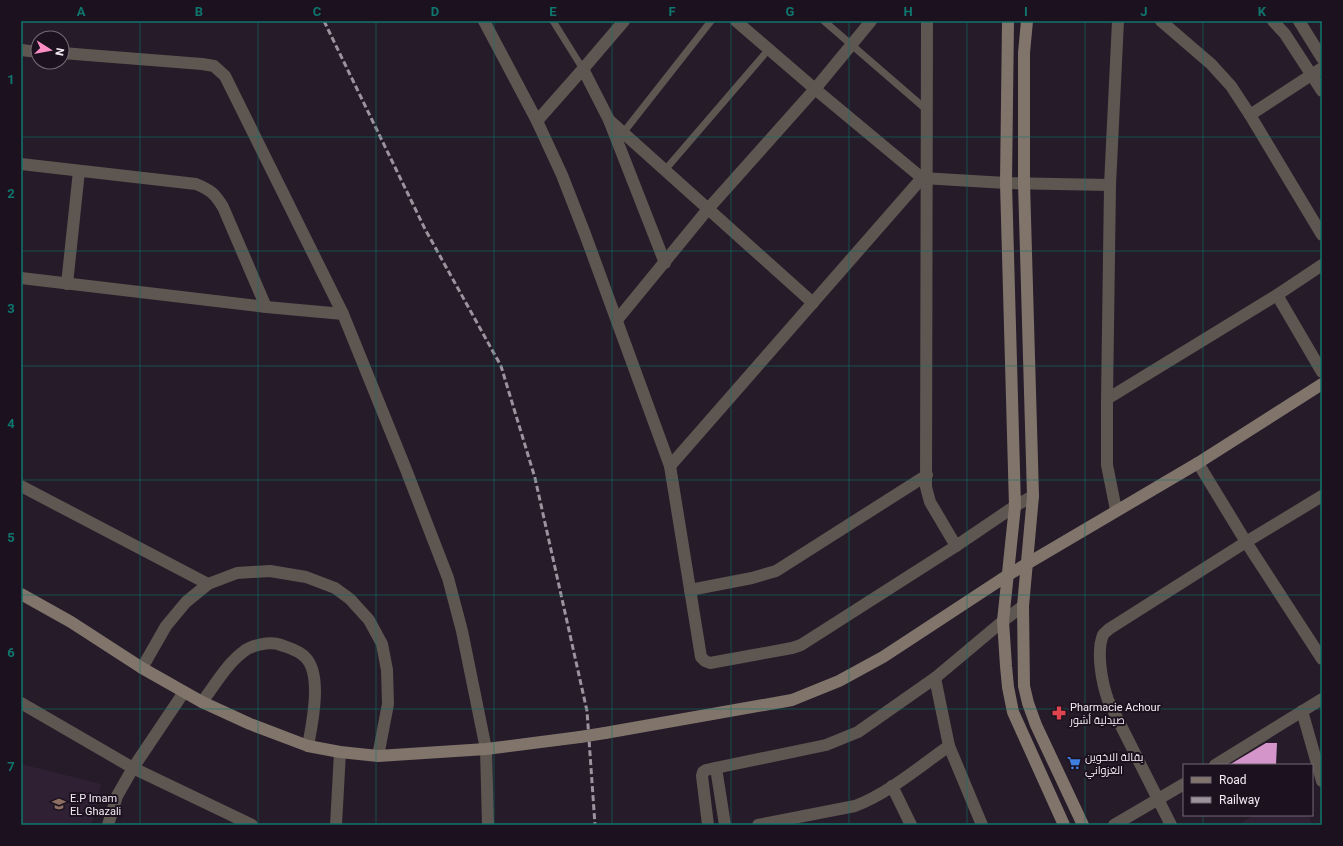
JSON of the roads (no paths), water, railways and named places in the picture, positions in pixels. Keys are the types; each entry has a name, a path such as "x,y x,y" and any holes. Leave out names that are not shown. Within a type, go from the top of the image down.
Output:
{"street":[{"path":"484,21 537,121 562,175 670,466 701,657 705,661 710,663 801,645 956,546 1015,506 1033,496"},
{"path":"537,121 624,21"},
{"path":"736,21 925,178 1024,184 1110,185"},
{"path":"617,320 708,209 816,89 871,21"},
{"path":"927,21 928,112 925,178 926,487 930,502 956,546"},
{"path":"1008,21 1006,183 1015,506 1003,621 1008,688 1013,712 1064,825 1082,823 1036,725 1024,686 1023,606 1033,496 1024,184 1024,53 1027,21"},
{"path":"1116,510 1107,465 1107,399 1110,185 1118,21"},
{"path":"1161,21 1212,64 1231,86 1322,235"},
{"path":"1273,21 1317,72 1322,91"},
{"path":"1299,21 1322,58"},
{"path":"70,54 202,64 214,66 225,76 343,314 448,578 462,631 486,749 488,825"},
{"path":"583,69 609,120 665,263"},
{"path":"1250,115 1317,72"},
{"path":"609,120 813,303"},
{"path":"21,164 196,184 207,188 216,196 223,207 266,307"},
{"path":"67,284 79,171"},
{"path":"670,466 925,178"},
{"path":"1107,399 1322,265"},
{"path":"21,278 266,307 343,314"},
{"path":"1276,295 1322,372"},
{"path":"23,598 71,622 142,668 202,702 244,721 308,746 340,752 378,756 486,749 605,733 792,700 839,681 884,657 1008,576 1116,510 1198,463 1322,384"},
{"path":"1198,463 1246,542 1322,659"},
{"path":"690,590 752,578 776,571 927,475"},
{"path":"21,486 208,584"},
{"path":"1171,825 1108,700 1103,685 1100,664 1103,634 1246,542 1322,496"},
{"path":"142,668 166,626 186,602 208,584 237,573 270,571 306,576 335,588 350,599 369,620 382,644 387,670 388,704 378,756"},
{"path":"708,825 702,776 703,772 706,770 826,745 858,732 935,678 1023,606"},
{"path":"202,702 232,663 244,651 259,645 277,644 294,649 306,658 312,670 315,687 315,710 308,746"},
{"path":"935,678 950,746 982,825"},
{"path":"111,823 117,796 133,768 184,692"},
{"path":"1217,764 1322,699"},
{"path":"21,703 133,768 252,825"},
{"path":"1302,712 1322,781"},
{"path":"758,825 855,806 868,801 950,746"},
{"path":"336,825 340,752"},
{"path":"716,768 725,825"},
{"path":"1114,825 1183,785"},
{"path":"892,786 911,825"}],"lane":[{"path":"553,21 583,69"},
{"path":"623,133 712,21"},
{"path":"824,21 928,112"},
{"path":"665,170 769,49"}],"railway":[{"path":"324,21 425,229 501,366 535,478 587,711 595,825"}],"place":[{"name":"Pharmacie Achour صيدلية أشور","path":"1059,713"},
{"name":"بقالة الاخوين الغزواني","path":"1074,763"},
{"name":"E.P Imam EL Ghazali","path":"59,804"}]}
